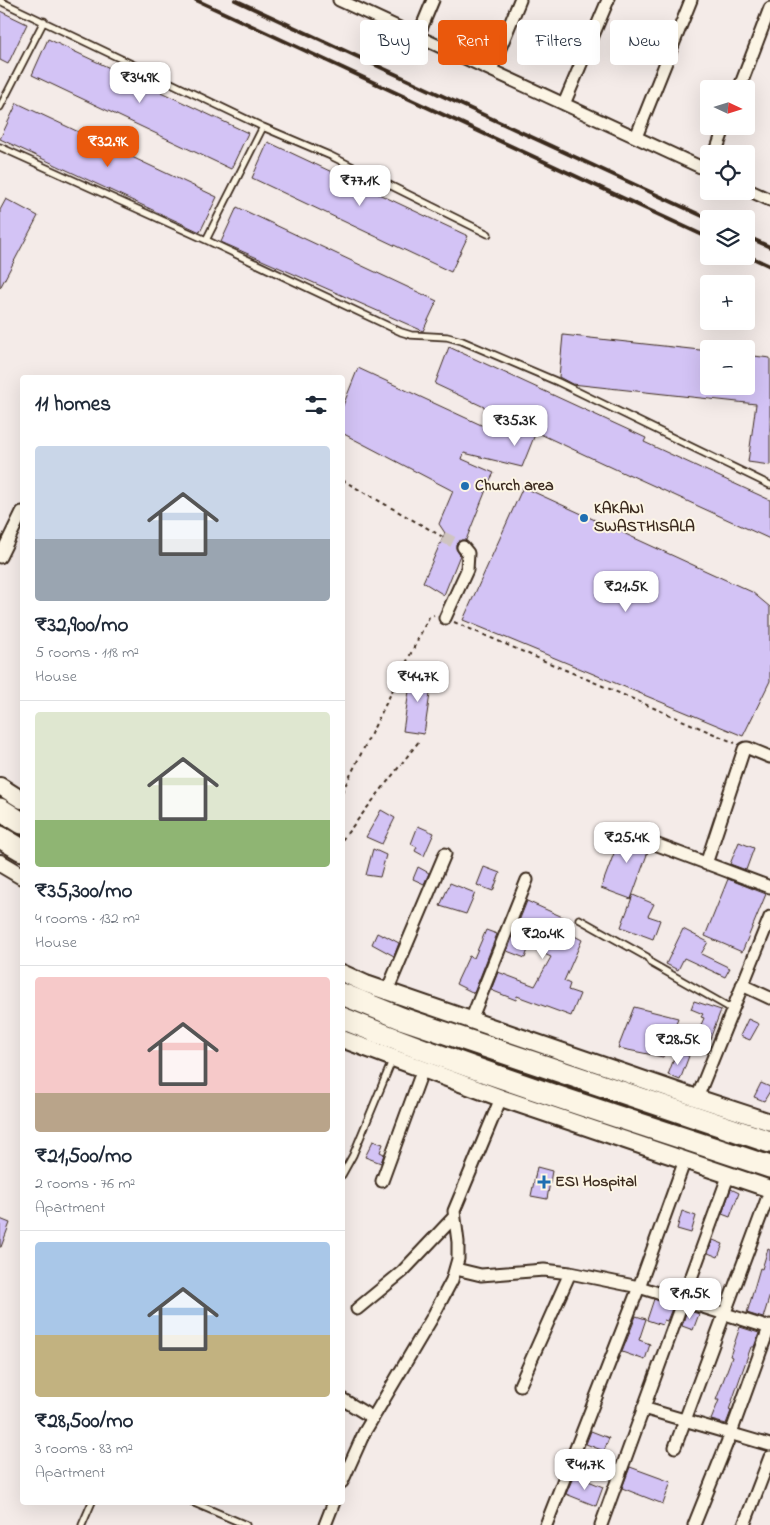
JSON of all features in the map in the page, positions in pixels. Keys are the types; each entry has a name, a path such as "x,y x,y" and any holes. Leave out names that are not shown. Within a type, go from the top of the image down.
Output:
{"highway":[{"path":"0,809 20,821"},
{"path":"0,837 20,849"},
{"path":"345,995 401,1018 770,1142"},
{"path":"345,1019 384,1035 515,1081 770,1167"}],"main road":[{"path":"0,786 20,799"},
{"path":"0,863 20,875"},
{"path":"345,974 387,991 770,1122"},
{"path":"345,1040 501,1098 729,1174 770,1190"}],"street":[{"path":"425,20 433,0"},
{"path":"490,70 520,0"},
{"path":"564,104 608,0"},
{"path":"636,138 691,0"},
{"path":"345,1 385,20"},
{"path":"742,80 770,8"},
{"path":"428,41 700,166"},
{"path":"755,193 770,200"},
{"path":"0,556 20,516"},
{"path":"445,618 467,570 468,552 463,547"},
{"path":"707,861 746,748 770,758"},
{"path":"654,844 707,861 770,887"},
{"path":"387,991 445,854"},
{"path":"471,1020 527,880"},
{"path":"697,1098 732,1009 766,939 770,917"},
{"path":"742,986 770,998"},
{"path":"382,1181 423,1070"},
{"path":"345,1475 357,1446 432,1318 456,1269 458,1242 454,1217 456,1206 501,1098"},
{"path":"546,1525 639,1286 685,1160"},
{"path":"601,1525 729,1174"},
{"path":"675,1447 770,1190"},
{"path":"357,1309 402,1272 454,1217"},
{"path":"456,1269 481,1275 544,1270 570,1273 639,1286 770,1327 694,1525"},
{"path":"520,1385 570,1273"},
{"path":"345,1401 373,1418"},
{"path":"643,1408 770,1445"},
{"path":"744,1525 770,1457"},
{"path":"325,1525 333,1505"}],"lane":[{"path":"0,1 263,127 331,156 488,234"},
{"path":"0,107 44,21"},
{"path":"206,240 263,127"},
{"path":"0,147 206,240 401,332 411,335 447,337 462,341 558,382 770,485"},
{"path":"579,919 647,957 651,964 732,1009"},
{"path":"345,1170 353,1155 393,1059"},
{"path":"82,1525 91,1505"},
{"path":"199,1505 246,1525"}],"path":[{"path":"345,482 443,537"},
{"path":"345,786 429,617 435,614 746,748"},
{"path":"345,836 420,740"}],"building":[{"path":"0,11 27,24 8,64 0,60"},
{"path":"48,39 248,133 231,169 32,75"},
{"path":"17,103 217,197 200,232 0,139"},
{"path":"268,142 468,236 451,272 252,178"},
{"path":"6,199 38,216 0,288 0,210"},
{"path":"237,207 437,301 423,331 221,242"},
{"path":"563,335 700,350 700,395 755,395 755,356 770,358 770,465 748,462 756,404 572,384 559,377"},
{"path":"449,347 646,438 644,442 770,500 770,539 536,432 522,467 464,453 462,459 494,473 466,540 461,540 456,544 456,549 460,555 444,595 423,582 445,533 439,524 453,491 345,435 345,400 358,368 492,430 499,414 435,384"},
{"path":"523,487 752,592 770,607 770,681 743,736 463,620"},
{"path":"412,671 433,674 424,734 403,731"},
{"path":"381,810 395,818 382,844 366,837"},
{"path":"418,826 434,833 424,856 415,851 417,847 411,844"},
{"path":"623,829 650,839 649,849 631,899 601,888"},
{"path":"739,842 754,848 746,870 730,864"},
{"path":"373,849 386,855 380,877 366,875"},
{"path":"418,867 429,873 424,884 413,879"},
{"path":"484,867 500,873 493,891 477,885"},
{"path":"728,879 766,894 742,952 705,936"},
{"path":"450,883 475,893 466,914 440,906"},
{"path":"633,895 654,904 648,916 660,920 653,939 621,927"},
{"path":"527,901 567,919 561,929 582,940 564,981 570,984 568,990 580,994 571,1016 517,996 516,1000 491,990 498,972 535,986 551,957 529,947 525,958 507,951"},
{"path":"683,929 708,942 701,954 730,968 725,977 684,958 678,970 666,964"},
{"path":"486,930 497,934 474,993 456,984 469,956 474,958"},
{"path":"377,933 399,943 394,956 372,944"},
{"path":"694,1001 721,1010 710,1039 697,1034 704,1018 701,1017 703,1014 691,1009"},
{"path":"634,1007 678,1018 663,1057 618,1048"},
{"path":"748,1019 759,1024 750,1040 740,1036"},
{"path":"676,1053 689,1056 680,1080 668,1075"},
{"path":"761,1083 770,1087 770,1091 764,1101 754,1097"},
{"path":"373,1141 383,1144 380,1152 384,1154 381,1163 365,1157"},
{"path":"537,1167 552,1171 547,1199 531,1196"},
{"path":"731,1189 739,1193 730,1217 722,1214"},
{"path":"682,1211 696,1216 691,1233 677,1229"},
{"path":"0,1219 10,1223 1,1247 0,1247"},
{"path":"713,1240 723,1244 718,1257 708,1253"},
{"path":"768,1249 770,1250 770,1295 763,1318 747,1313 760,1268 762,1269"},
{"path":"654,1299 673,1306 667,1321 664,1320 662,1325 647,1320"},
{"path":"687,1310 699,1314 693,1330 682,1326"},
{"path":"636,1316 646,1319 639,1340 650,1344 645,1360 622,1352"},
{"path":"740,1327 759,1333 754,1347 751,1347 726,1424 711,1420 719,1400 716,1400 732,1357 730,1356"},
{"path":"591,1431 609,1438 604,1451 586,1444"},
{"path":"630,1467 671,1482 663,1504 622,1488"},
{"path":"574,1475 603,1487 596,1506 566,1494"}],"tunnel":[{"path":"443,537 463,547"}],"railway":[{"path":"196,0 700,234"},
{"path":"235,0 700,215"},
{"path":"755,240 770,247"},
{"path":"755,259 770,266"}],"place":[{"name":"Church area","path":"465,486"},
{"name":"KAKANI SWASTHISALA","path":"584,518"},
{"name":"ESI Hospital","path":"544,1182"}]}
